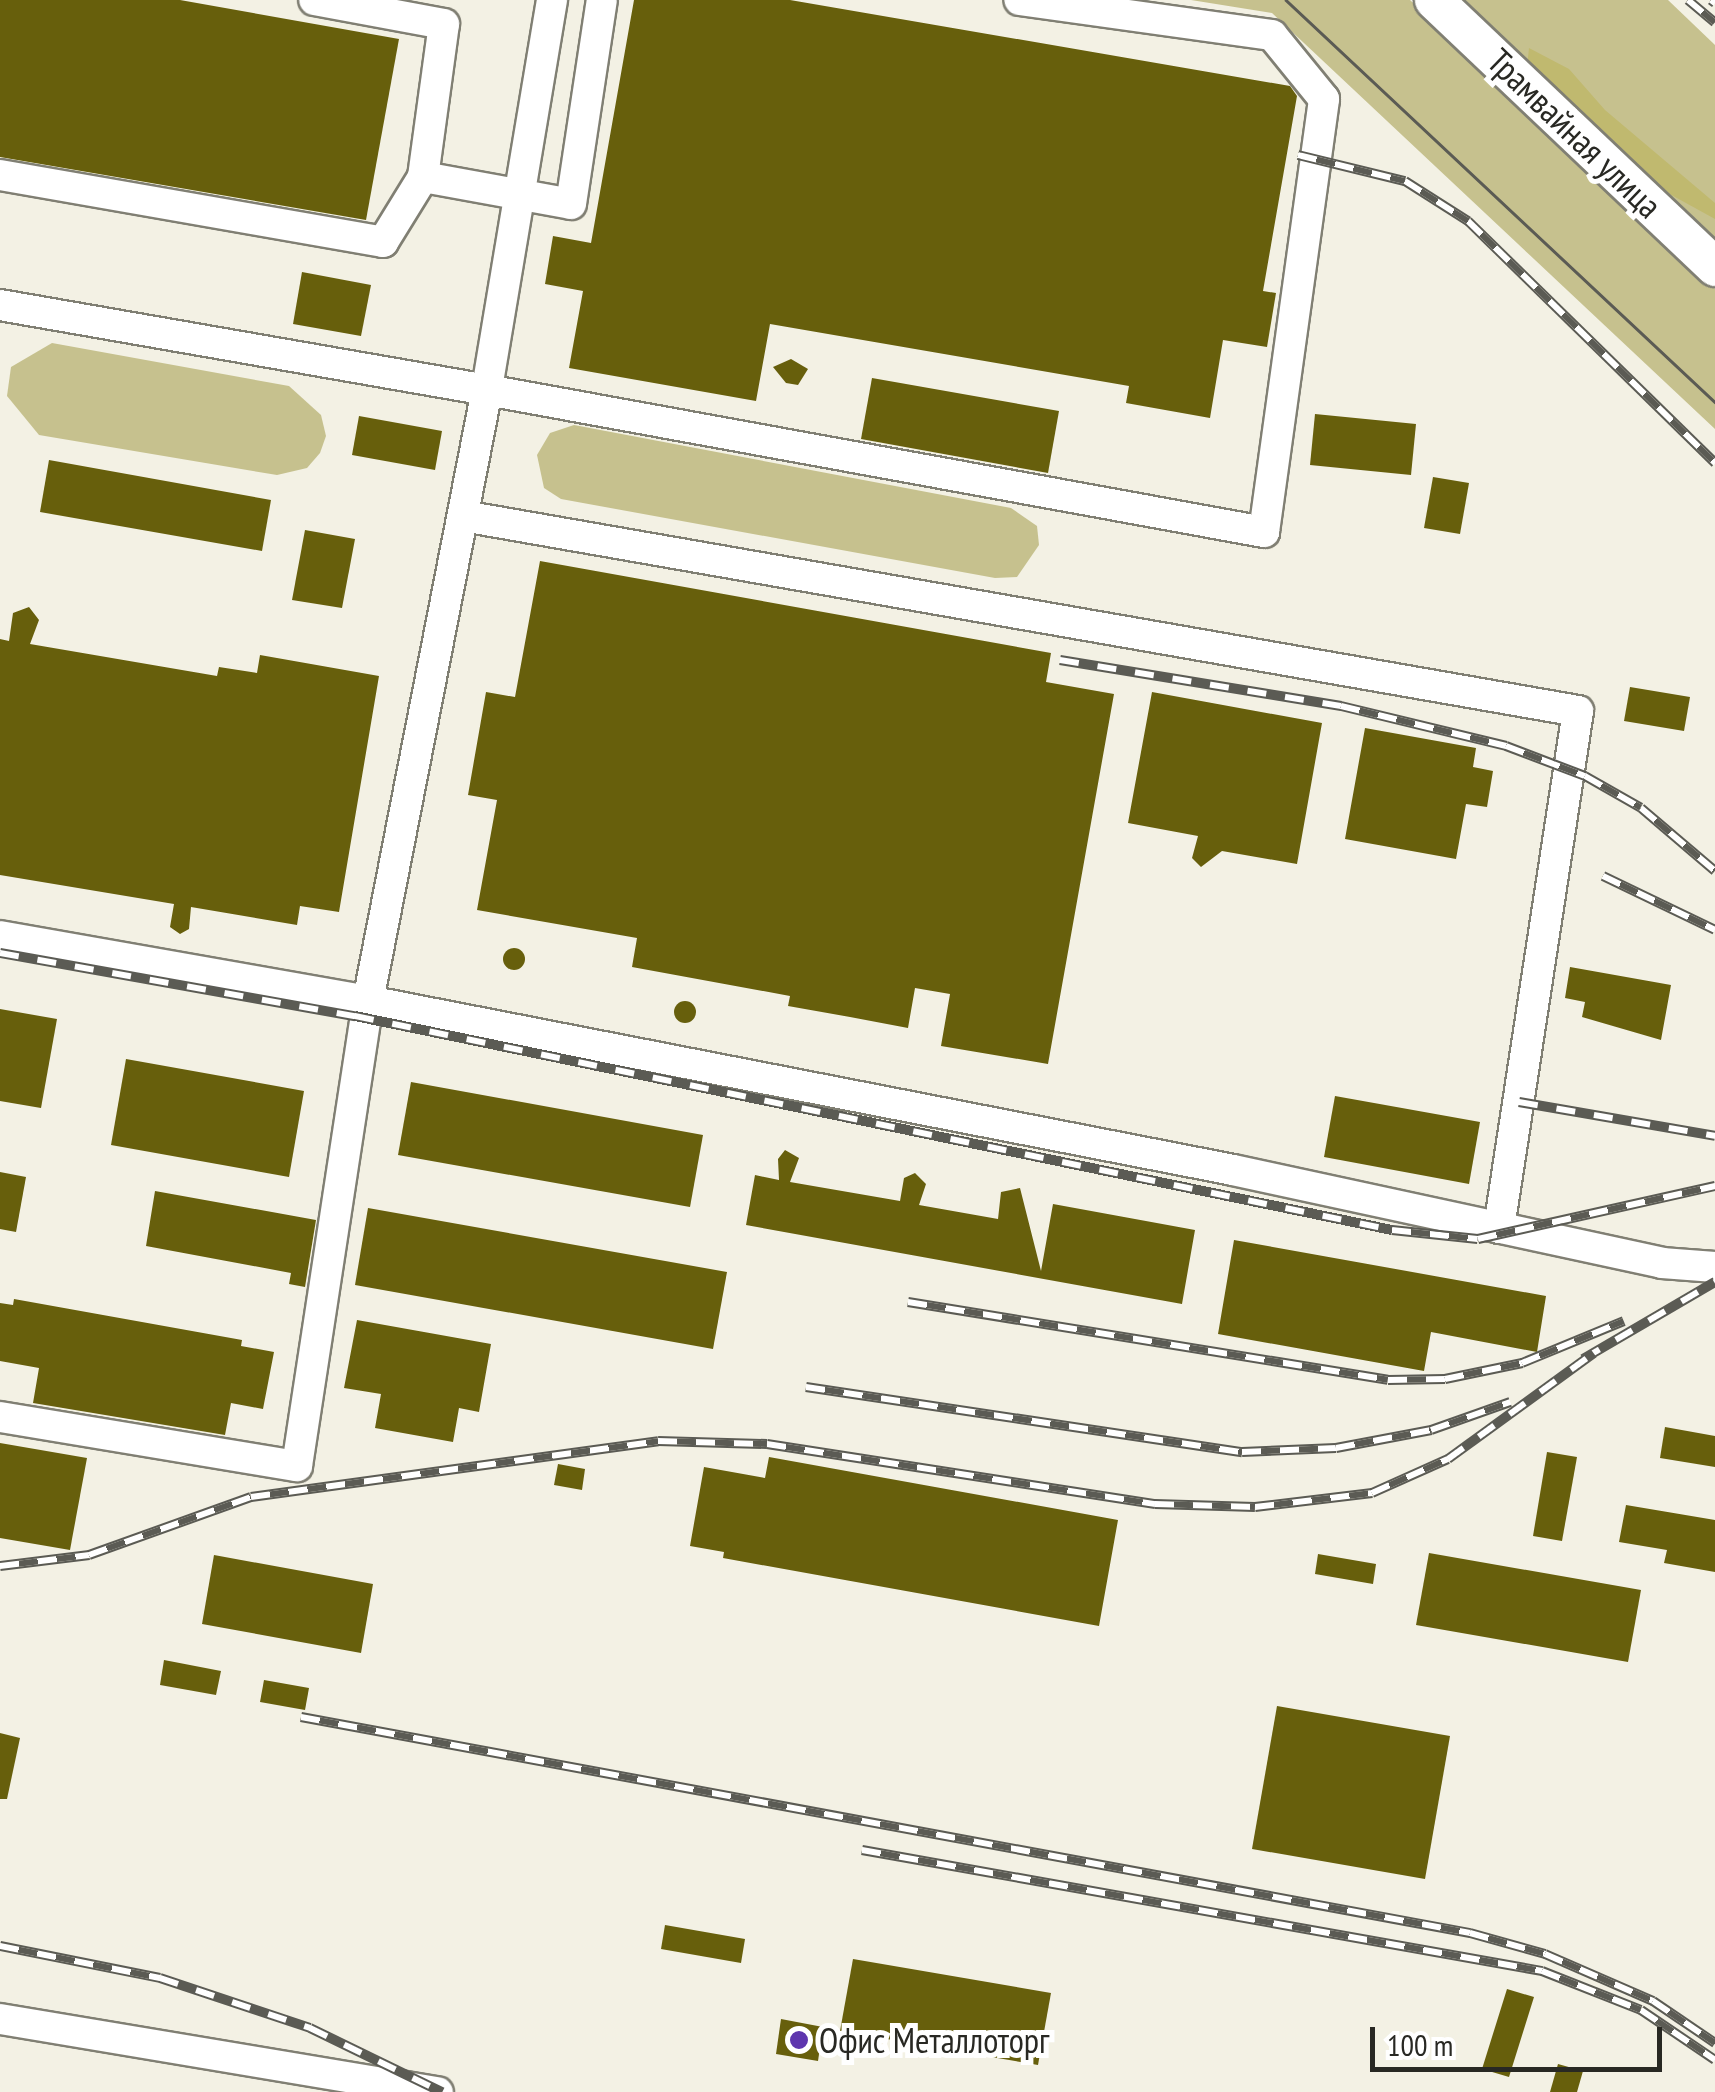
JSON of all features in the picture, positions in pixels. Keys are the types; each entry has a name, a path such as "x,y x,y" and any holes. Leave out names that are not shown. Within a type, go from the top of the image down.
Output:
{"main road":[{"name":"Трамвайная улица","path":"1434,0 1715,267"}],"street":[{"path":"0,178 383,242 423,177 444,24 315,0"},
{"path":"0,1417 298,1466 368,1001 487,390 552,0"},
{"path":"423,177 571,204 602,0"},
{"path":"0,305 1264,532 1324,99 1272,35 1019,0"},
{"path":"463,516 1578,711 1498,1228"},
{"path":"0,936 368,1001 1662,1263 1715,1266"},
{"path":"0,2019 438,2092"}],"shaded area":[{"path":"1191,0 1410,0 1715,289 1715,429 1272,13"},
{"path":"1462,0 1668,0 1715,45 1715,238"},
{"path":"1529,48 1569,69 1605,110 1715,203 1715,219 1626,170 1559,92 1527,67"},
{"path":"52,343 289,386 321,415 326,436 320,453 307,468 277,475 39,435 7,396 11,367"},
{"path":"574,425 1011,508 1037,526 1039,545 1017,577 995,578 561,499 544,488 537,455 550,433"}],"building":[{"path":"0,0 180,0 399,39 366,220 0,157"},
{"path":"634,0 790,0 1290,86 1297,96 1263,291 1276,293 1267,347 1223,340 1210,418 1126,403 1129,386 770,324 756,401 569,368 583,291 545,284 553,236 591,243"},
{"path":"302,272 371,285 361,336 293,324"},
{"path":"791,359 808,369 798,385 786,383 773,367"},
{"path":"872,378 1059,411 1048,473 861,439"},
{"path":"1315,414 1416,424 1411,475 1310,465"},
{"path":"359,416 442,431 435,470 352,455"},
{"path":"49,460 271,500 262,551 40,512"},
{"path":"1433,477 1469,483 1460,534 1424,528"},
{"path":"305,530 355,539 342,608 292,600"},
{"path":"540,561 1051,653 1046,682 1114,694 1048,1064 941,1046 950,994 915,988 908,1028 788,1006 790,996 632,967 637,938 477,910 497,800 468,795 486,692 515,697"},
{"path":"29,607 39,620 30,644 217,676 219,667 257,673 260,655 379,676 339,912 300,906 297,925 191,907 189,929 180,934 170,927 174,904 0,875 0,639 9,641 13,613"},
{"path":"1630,687 1690,697 1684,731 1624,721"},
{"path":"1152,692 1322,723 1297,864 1222,851 1201,867 1192,858 1198,836 1128,823"},
{"path":"1365,728 1476,748 1473,767 1493,771 1487,807 1466,804 1456,859 1345,839"},
{"path":"510,948 518,948 525,959 518,970 510,970 503,963 503,955"},
{"path":"1570,967 1671,985 1661,1040 1582,1017 1585,1002 1565,998"},
{"path":"681,1001 689,1001 696,1012 689,1023 681,1023 674,1016 674,1008"},
{"path":"0,1009 57,1019 41,1108 0,1101"},
{"path":"126,1059 304,1091 289,1177 111,1145"},
{"path":"411,1082 703,1135 690,1207 398,1155"},
{"path":"1335,1096 1480,1122 1469,1184 1324,1157"},
{"path":"785,1150 799,1158 790,1182 900,1201 904,1178 915,1173 926,1184 919,1205 998,1219 1001,1192 1020,1188 1041,1271 1053,1204 1195,1230 1182,1304 746,1225 755,1175 779,1180 778,1159"},
{"path":"0,1172 26,1177 16,1232 0,1229"},
{"path":"155,1191 316,1220 305,1287 289,1284 291,1273 146,1246"},
{"path":"368,1208 727,1272 713,1349 355,1285"},
{"path":"1234,1240 1546,1296 1537,1352 1431,1332 1424,1371 1218,1334"},
{"path":"14,1299 242,1340 241,1346 274,1352 263,1409 231,1403 225,1435 33,1403 39,1368 0,1361 0,1303 13,1305"},
{"path":"357,1320 491,1344 479,1412 459,1408 453,1442 375,1428 381,1394 344,1388"},
{"path":"1665,1427 1715,1436 1715,1467 1660,1458"},
{"path":"0,1443 87,1458 70,1550 0,1538"},
{"path":"1547,1452 1577,1457 1562,1541 1533,1536"},
{"path":"769,1457 1118,1520 1099,1626 723,1558 724,1552 690,1546 704,1467 765,1478"},
{"path":"558,1464 585,1469 582,1490 554,1485"},
{"path":"1626,1505 1715,1520 1715,1572 1664,1563 1667,1550 1619,1542"},
{"path":"1429,1553 1641,1590 1628,1662 1416,1625"},
{"path":"1318,1554 1376,1564 1373,1584 1315,1574"},
{"path":"214,1555 373,1584 361,1653 202,1624"},
{"path":"164,1660 221,1671 216,1695 160,1685"},
{"path":"264,1680 309,1688 305,1710 260,1702"},
{"path":"1277,1706 1450,1736 1425,1879 1252,1849"},
{"path":"0,1733 20,1738 7,1799 0,1799"},
{"path":"665,1925 745,1939 741,1963 661,1949"},
{"path":"853,1959 1051,1993 1038,2065 840,2031"},
{"path":"1507,1989 1534,1997 1509,2077 1482,2069"},
{"name":"Офис Металлоторг","path":"781,2019 823,2027 818,2061 776,2054"},
{"path":"1558,2064 1583,2071 1577,2092 1550,2092"}],"tram line":[{"path":"1286,0 1715,402"}],"railway":[{"path":"1688,0 1715,23"},
{"path":"1711,0 1715,3"},
{"path":"1298,155 1405,181 1468,221 1715,463"},
{"path":"1060,660 1341,706 1506,746 1585,776 1641,808 1715,871"},
{"path":"1603,876 1715,930"},
{"path":"0,953 355,1016 1392,1230 1478,1239 1715,1186"},
{"path":"1519,1102 1715,1136"},
{"path":"1583,1359 1715,1282"},
{"path":"908,1302 1388,1380 1445,1379 1522,1363 1624,1321"},
{"path":"0,1566 89,1555 251,1497 658,1441 767,1444 1155,1504 1255,1507 1372,1493 1448,1459 1594,1353"},
{"path":"806,1387 1242,1452 1336,1448 1431,1430 1510,1402"},
{"path":"301,1717 1470,1933 1545,1954 1653,2001 1715,2043"},
{"path":"862,1850 1542,1971 1641,2010 1715,2060"},
{"path":"0,1946 160,1978 310,2028 442,2092"}],"place":[{"name":"Офис Металлоторг","path":"799,2040"}]}
